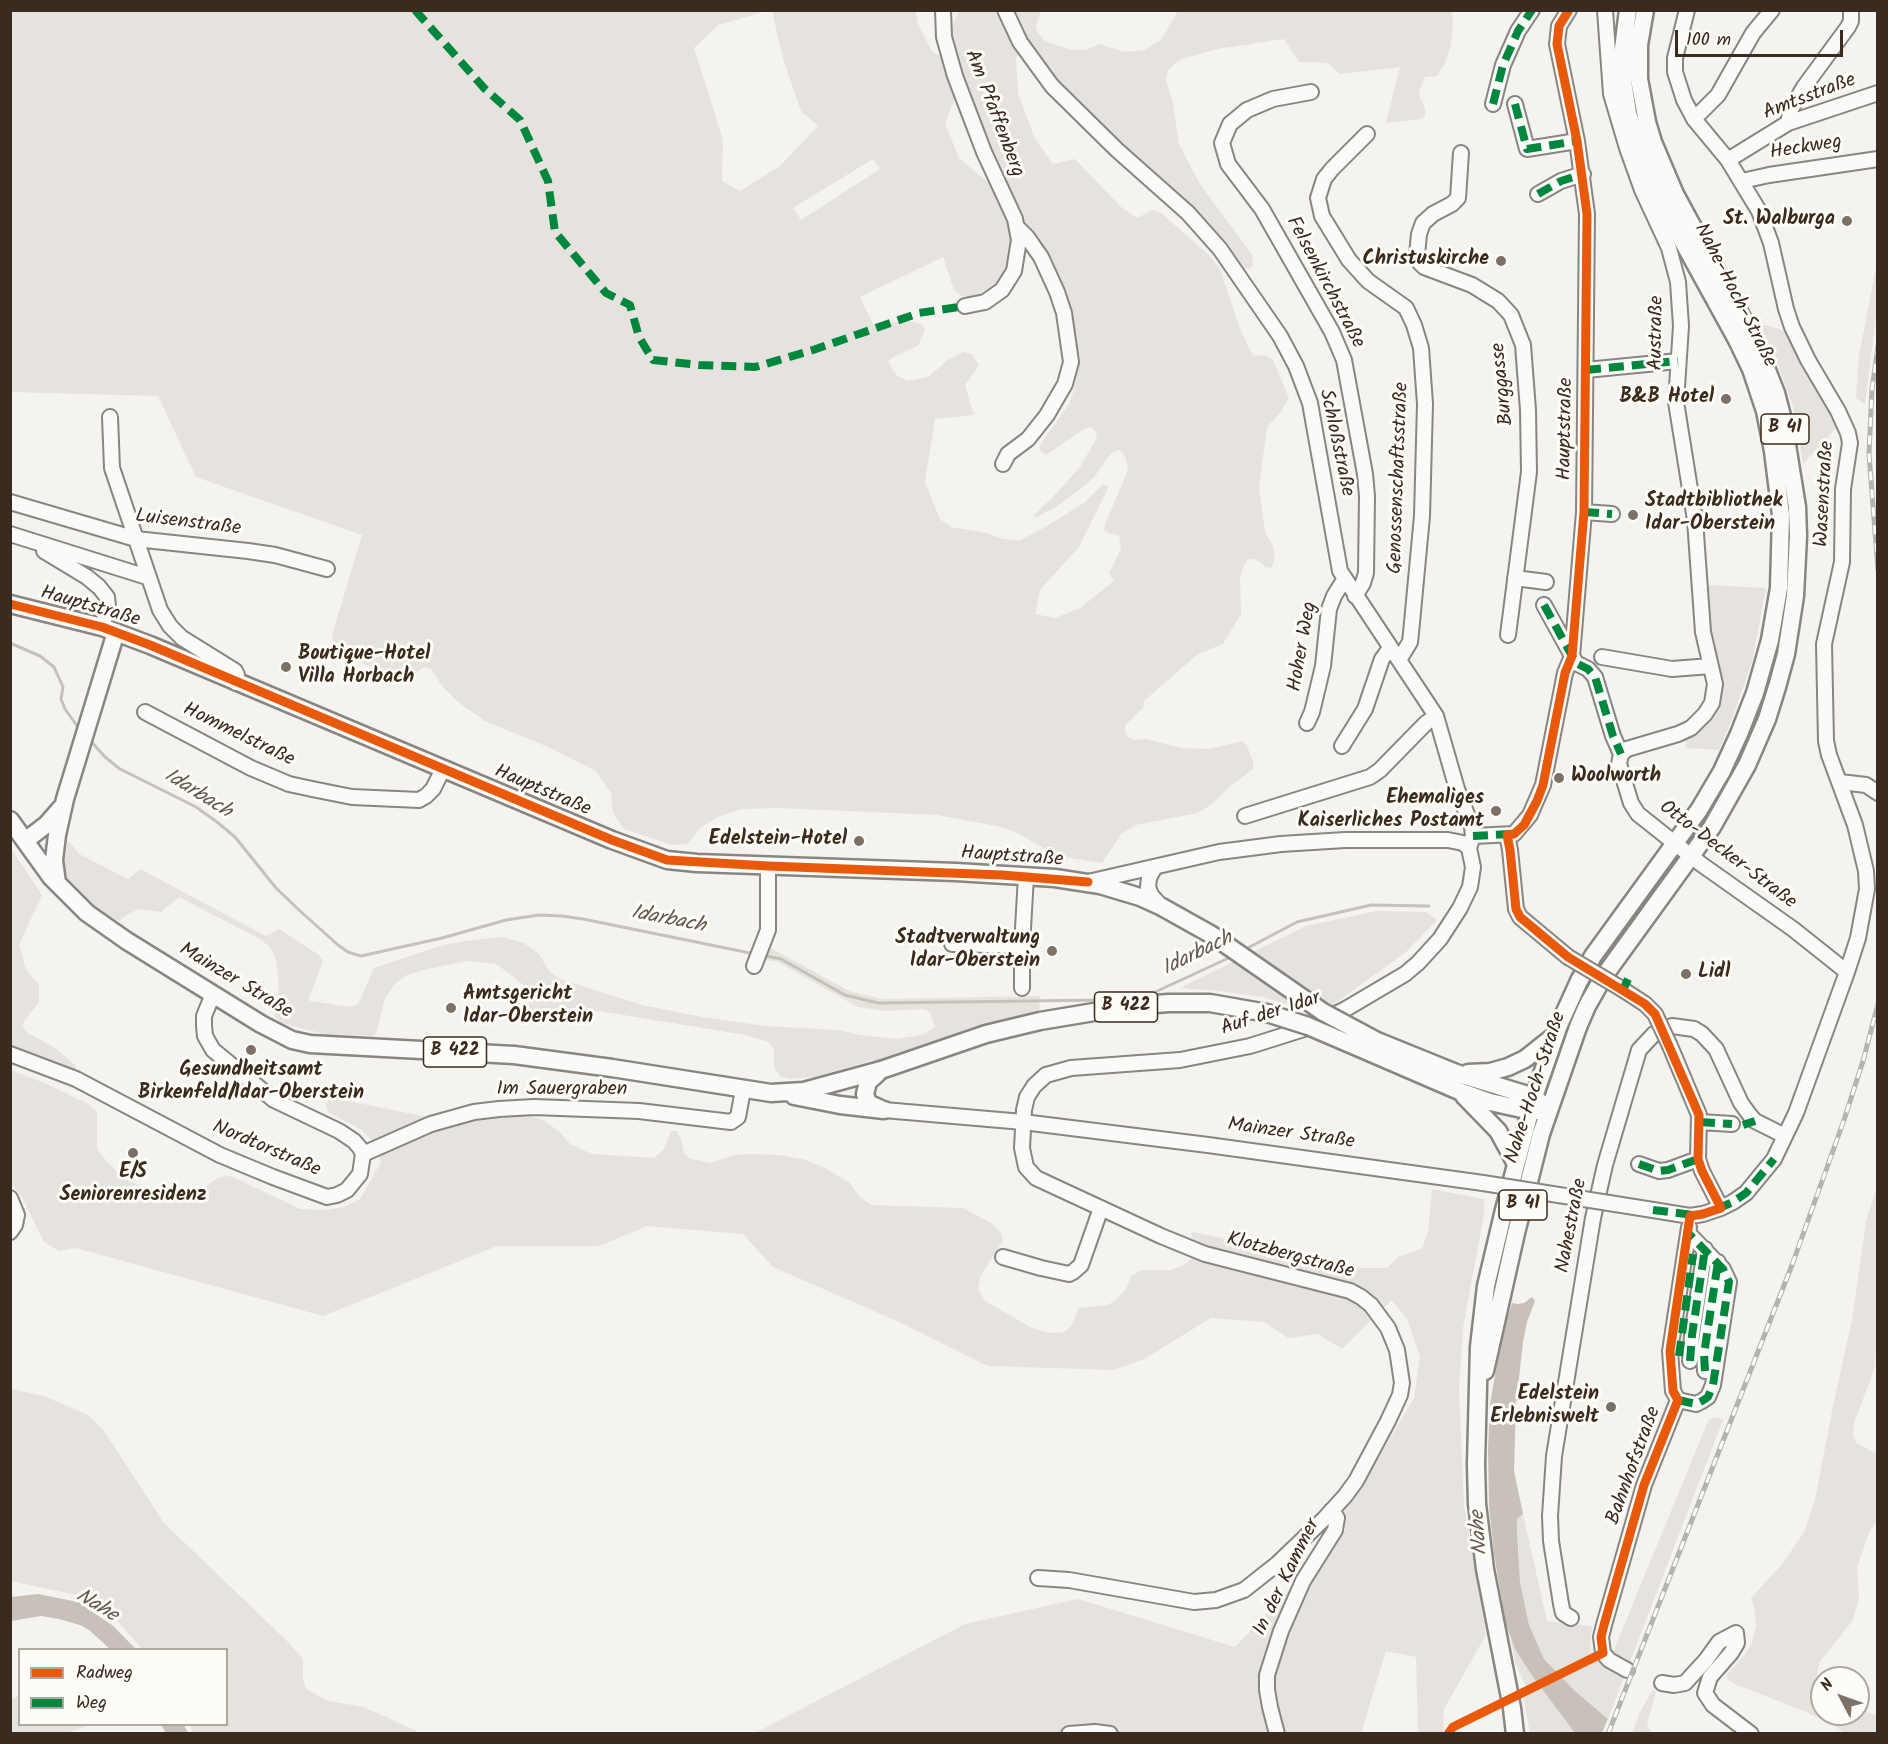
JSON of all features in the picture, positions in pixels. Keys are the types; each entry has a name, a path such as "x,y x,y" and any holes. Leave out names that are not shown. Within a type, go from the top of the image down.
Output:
{"main road":[{"name":"Nahe-Hoch-Straße","path":"1479,1392 1479,1347 1486,1286 1532,1104 1555,1035 1586,967 1610,930 1699,810 1722,771 1755,693 1777,606 1781,561 1780,515 1771,436 1765,411 1751,369 1729,323 1671,220 1643,161 1632,128 1626,98 1623,64 1628,10"},
{"name":"Nahe-Hoch-Straße","path":"1479,1392 1548,1109 1578,1027 1596,989 1722,811 1747,765 1767,719 1777,687 1788,642 1795,596 1797,507 1788,440 1776,393 1766,365 1741,313 1675,194 1653,142 1639,79 1639,45 1645,10"},
{"name":"Hauptstraße","path":"10,604 109,630 612,840 656,856 684,862 1026,876 1088,882"},
{"path":"58,885 54,868 57,835 65,799 103,675 109,630"},
{"path":"57,835 53,840 42,845 25,841 53,819 65,799"},
{"name":"Mainzer Straße","path":"10,820 58,885 87,913 127,941 277,1034 300,1042 514,1055 782,1094"},
{"name":"B 422","path":"1088,882 1127,893 1162,907 1212,935 1374,1047 1459,1091 1490,1102 1532,1104"},
{"name":"B 422","path":"782,1094 815,1089 881,1070 986,1034 1022,1025 1124,1007 1168,1003 1210,1003 1267,1013 1456,1073 1532,1104"},
{"path":"1456,1073 1490,1071 1508,1067 1525,1059 1555,1035"},
{"path":"881,1070 868,1082 865,1094 868,1103 884,1110"},
{"path":"1459,1091 1492,1123 1516,1164"},
{"path":"782,1094 840,1106 884,1110"},
{"path":"1532,1104 1548,1109"},
{"name":"B 41","path":"1479,1392 1476,1464 1480,1533 1489,1596 1515,1734"}],"street":[{"name":"Am Pfaffenberg","path":"943,10 944,37 955,76 984,152 1018,228 1017,260 1010,281 994,297 985,302 965,306"},
{"name":"Schloßstraße","path":"1005,10 1020,42 1052,86 1108,142 1188,213 1220,249 1281,336 1296,366 1310,403 1337,562 1344,580 1436,716 1457,789 1472,827 1471,842"},
{"path":"1493,104 1503,65 1518,31 1532,10"},
{"name":"Hauptstraße","path":"1088,882 1248,848 1324,841 1448,840 1471,842 1514,834 1524,825 1537,801 1543,785 1565,672 1572,656 1584,512 1587,214 1577,141 1557,44 1559,26 1555,10"},
{"path":"1559,26 1569,10"},
{"name":"Austraße","path":"1605,10 1611,94 1627,148 1642,190 1669,248 1678,282 1681,316 1676,402 1695,520 1700,611 1715,684 1712,703 1698,722 1684,731 1627,749 1621,754"},
{"name":"Wasenstraße","path":"1687,10 1676,51 1675,72 1678,85 1694,119 1728,160 1765,225 1792,327 1808,360 1844,422 1850,443 1844,489 1842,562 1826,626 1824,644 1826,741 1855,825 1867,882 1864,911 1847,972"},
{"path":"1694,119 1718,95 1753,33 1772,10"},
{"path":"1788,123 1791,109 1804,87 1848,27 1851,10"},
{"name":"Felsenkirchstraße","path":"1311,92 1273,99 1247,110 1230,124 1222,143 1228,164 1262,209 1326,322 1347,370 1367,496 1366,573 1355,596"},
{"name":"Amtsstraße","path":"1728,160 1788,123 1878,93"},
{"path":"1515,104 1527,149 1577,141"},
{"name":"Genossenschaftsstraße","path":"1367,134 1324,179 1318,198 1319,208 1327,224 1358,271 1406,308 1414,324 1421,348 1425,405 1422,516 1410,642 1399,660"},
{"name":"Burggasse","path":"1461,153 1458,198 1423,223 1419,234 1417,255 1424,267 1472,285 1498,301 1511,315 1519,332 1525,362 1530,456 1508,636"},
{"name":"Heckweg","path":"1742,181 1878,159"},
{"path":"1538,194 1561,181 1582,174"},
{"name":"Am Pfaffenberg","path":"1003,464 1008,454 1028,439 1047,415 1065,384 1071,362 1068,334 1058,292 1041,257 1018,228"},
{"name":"Hauptstraße","path":"1586,370 1678,361"},
{"path":"110,417 112,468 160,610 170,627 182,638 231,667 237,675 236,683"},
{"name":"Luisenstraße","path":"10,502 136,539 275,555 327,569"},
{"path":"1584,512 1612,514"},
{"path":"10,534 147,577"},
{"path":"35,543 99,587 107,597 109,630"},
{"path":"1515,578 1546,582"},
{"name":"Hoher Weg","path":"1307,723 1312,712 1323,666 1329,609 1344,580"},
{"name":"Otto-Decker-Straße","path":"1544,605 1576,663 1588,669 1595,677 1613,736 1621,754 1619,764 1634,809 1644,820 1675,844 1847,972"},
{"path":"1342,746 1365,709 1382,659 1390,648"},
{"path":"1602,657 1672,669 1710,666"},
{"name":"Hommelstraße","path":"145,711 250,768 289,784 352,797 418,800 433,789 443,769"},
{"path":"1245,816 1370,777 1436,716"},
{"path":"1840,782 1856,782 1878,793"},
{"path":"1507,835 1516,909 1520,917 1624,986 1655,1014 1700,1122 1698,1159 1720,1208"},
{"name":"Auf der Idar","path":"1023,1122 1027,1097 1034,1086 1046,1075 1071,1068 1180,1060 1250,1046 1304,1029 1329,1018 1393,982 1430,951 1460,908 1473,875 1471,842"},
{"path":"754,963 768,930 768,866"},
{"path":"1155,867 1149,878 1148,887 1151,895 1162,907"},
{"path":"1022,988 1026,876"},
{"path":"952,944 1022,946"},
{"path":"1690,1216 1703,1214 1733,1202 1746,1193 1774,1159 1796,1113 1847,972"},
{"path":"213,994 204,1016 205,1036 213,1050 274,1100 339,1131 354,1141 363,1154"},
{"name":"Nahestraße","path":"1571,1618 1563,1613 1551,1541 1550,1516 1554,1456 1593,1218 1605,1165 1639,1050 1654,1034 1672,1026 1694,1029 1716,1049 1741,1103 1743,1123 1785,1136"},
{"name":"Nordtorstraße","path":"10,1054 76,1079 220,1155 327,1197 347,1190 354,1183 360,1174 363,1154"},
{"name":"Im Sauergraben","path":"363,1154 430,1124 499,1108 639,1111 730,1122 735,1121 738,1117 743,1090"},
{"name":"Mainzer Straße","path":"884,1110 1023,1122 1208,1144 1483,1183 1690,1216"},
{"name":"Klotzbergstraße","path":"1023,1122 1023,1159 1030,1174 1047,1184 1205,1254 1350,1292 1371,1305 1381,1316 1397,1350 1402,1383 1400,1395 1383,1432 1356,1481 1332,1510 1260,1579 1244,1590 1216,1600 1194,1602 1069,1580 1038,1578"},
{"path":"1700,1122 1743,1123"},
{"path":"1639,1164 1650,1169 1668,1170 1698,1159"},
{"path":"10,1198 17,1215 15,1225 10,1232"},
{"path":"1003,1257 1050,1270 1069,1274 1073,1272 1081,1264 1101,1208"},
{"name":"Bahnhofstraße","path":"1627,1670 1609,1660 1603,1653 1601,1645 1604,1625 1644,1485 1678,1400 1673,1391 1696,1240 1690,1216"},
{"path":"1678,1400 1696,1404 1708,1396 1713,1385 1729,1282 1718,1263 1696,1240"},
{"path":"1696,1240 1692,1335 1680,1356 1705,1371"},
{"path":"1713,1385 1705,1371 1704,1354 1718,1263"},
{"name":"In der Kammer","path":"1277,1734 1270,1707 1267,1675 1293,1602 1303,1581 1335,1530 1337,1518 1332,1510"},
{"path":"1662,1683 1674,1685 1685,1683 1719,1642 1736,1633 1737,1643 1710,1677 1704,1693 1713,1706 1751,1734"},
{"path":"1069,1734 1083,1732 1110,1734"}],"shaded area":[{"path":"1452,10 1451,45 1445,63 1437,76 1425,77 1419,91 1425,108 1425,116 1420,119 1386,123 1400,67 1340,74 1328,63 1299,62 1284,39 1217,49 1179,60 1168,70 1166,80 1173,103 1179,144 1200,184 1252,255 1253,265 1250,269 1243,268 1229,246 1206,220 1118,142 1061,87 1035,57 1013,11 1041,11 1036,26 1038,33 1045,41 1071,50 1086,50 1100,44 1124,52 1144,50 1161,40 1178,11"},
{"path":"11,11 767,11 718,25 694,48 723,140 722,181 740,191 780,166 818,126 801,111 784,62 772,11 916,11 917,22 933,53 942,56 955,98 945,123 959,158 993,187 1010,221 1012,234 1006,272 997,285 995,284 973,298 961,296 954,290 943,257 860,297 873,324 908,321 921,324 925,329 918,346 888,361 897,376 908,381 928,377 949,359 964,352 972,354 979,365 965,385 974,415 935,419 925,482 940,519 951,527 1019,541 1085,502 1103,484 1109,486 1079,547 1040,590 1035,614 1055,618 1080,608 1114,581 1109,573 1121,549 1119,535 1110,534 1104,530 1128,470 1122,452 1118,450 1111,453 1095,476 1084,486 1056,507 1034,517 1080,467 1097,438 1091,427 1084,429 1046,455 1039,449 1069,404 1078,368 1077,347 1065,293 1056,271 1031,229 1023,225 997,171 953,49 951,30 959,11 994,11 1020,54 1016,57 1018,93 1035,139 1053,164 1075,159 1121,207 1137,218 1153,210 1161,213 1209,255 1220,269 1249,349 1254,356 1265,355 1273,360 1289,398 1280,413 1267,427 1259,487 1265,532 1273,546 1275,559 1271,568 1265,567 1254,559 1248,559 1240,578 1241,614 1223,644 1198,654 1144,701 1143,708 1125,725 1125,732 1129,738 1146,739 1181,748 1209,749 1243,741 1253,761 1253,769 1198,813 1136,825 1121,834 1102,863 1058,856 1015,832 1001,827 938,815 779,808 742,809 720,816 700,828 688,844 672,845 624,829 613,813 611,793 596,771 548,747 485,721 458,702 442,686 431,669 424,667 407,679 399,679 340,653 333,642 332,635 362,535 196,477 158,396 11,392","holes":["873,159 880,169 801,220 793,208"]},
{"path":"1877,262 1877,308 1865,404 1856,398 1859,356"},
{"path":"1750,321 1783,330 1839,425 1803,464 1793,406 1778,365"},
{"path":"1709,585 1766,588 1752,662 1719,750 1686,748 1685,738 1709,719 1722,689 1713,651"},
{"path":"68,840 79,854 128,879 140,869 266,936 279,929 319,955 323,961 309,998 310,1001 350,1007 358,1004 374,968 440,946 502,937 524,943 539,954 549,971 560,979 642,1005 702,1017 765,1026 838,1030 898,1039 925,1034 935,1027 930,1012 924,1009 885,1011 858,1007 778,962 764,960 769,947 849,991 882,999 1040,996 1039,1014 879,1063 873,1060 817,1076 791,1079 780,1076 774,1067 774,1050 769,1042 746,1035 599,1011 569,1015 541,1015 530,1010 526,987 511,975 496,964 469,961 407,975 394,985 385,998 376,1034 373,1036 324,1034 281,1023 276,1018 274,1013 279,985 276,960 270,947 260,939 179,897 161,912 138,909 120,921 105,916 65,880"},
{"path":"10,847 42,895 19,945 26,970 39,985 39,1002 23,1023 23,1027 28,1033 55,1048 75,1065 74,1071 11,1045"},
{"path":"1377,911 1426,912 1437,920 1406,952 1330,1007 1303,1010 1263,997 1180,988 1306,926"},
{"path":"11,1070 88,1104 97,1112 97,1149 109,1164 118,1173 143,1188 178,1200 198,1195 220,1177 231,1176 300,1209 325,1210 344,1207 360,1199 381,1162 374,1143 362,1130 328,1112 326,1105 328,1100 334,1098 432,1118 523,1113 543,1120 560,1132 570,1144 592,1154 654,1158 664,1149 671,1131 677,1131 684,1153 691,1159 711,1163 734,1155 749,1154 803,1159 825,1168 850,1183 859,1196 871,1205 963,1208 991,1223 1001,1233 1003,1240 980,1277 978,1289 985,1301 1034,1329 1053,1333 1064,1332 1071,1326 1079,1308 1108,1305 1116,1300 1126,1289 1131,1276 1142,1270 1171,1270 1184,1265 1192,1258 1195,1243 1191,1234 1193,1232 1362,1268 1387,1268 1398,1257 1422,1249 1428,1231 1432,1189 1484,1199 1484,1215 1463,1328 1459,1391 1464,1505 1486,1635 1444,1709 1443,1733 1418,1733 1416,1657 1386,1651 1361,1733 755,1733 965,1624 1078,1599 1235,1647 1346,1530 1344,1509 1363,1484 1414,1398 1420,1357 1407,1319 1392,1300 1342,1349 1318,1334 1288,1338 1264,1322 1211,1318 1144,1359 1114,1370 988,1366 899,1322 773,1267 743,1234 647,1226 599,1246 497,1246 323,1316 76,1248 59,1251 44,1242 22,1197 11,1184"},
{"path":"1877,1186 1877,1340 1874,1370 1854,1423 1853,1435 1856,1443 1877,1454 1877,1520 1869,1533 1857,1567 1859,1598 1853,1620 1819,1666 1810,1666 1810,1714 1737,1685 1728,1680 1726,1676 1752,1642 1756,1626 1751,1598 1783,1563 1804,1532 1815,1500 1852,1320 1866,1221"},
{"path":"1532,1297 1535,1301 1523,1342 1516,1404 1514,1471 1523,1514 1517,1519 1520,1582 1529,1625 1544,1659 1575,1691 1608,1719 1618,1733 1575,1733 1515,1649 1506,1625 1494,1554 1489,1506 1490,1404 1503,1331 1512,1303 1524,1303"},
{"path":"11,1389 44,1396 88,1415 104,1431 164,1523 303,1659 303,1679 306,1689 328,1701 364,1707 421,1733 193,1733 190,1726 228,1726 228,1648 141,1648 119,1623 85,1597 11,1581"},
{"path":"1718,1417 1723,1420 1608,1719 1575,1691 1544,1659 1529,1625 1520,1582 1517,1519 1523,1514 1547,1621 1592,1626 1590,1652 1613,1652 1709,1419"},
{"path":"38,1594 78,1602 112,1625 135,1648 109,1648 89,1630 59,1619 41,1616 11,1621 11,1597"},
{"path":"1510,1638 1537,1682 1526,1687 1516,1665"},
{"path":"1540,1687 1575,1733 1530,1733 1523,1695"},
{"path":"1653,1689 1656,1692 1647,1724 1651,1733 1632,1733 1640,1712"},
{"path":"18,1696 18,1726 87,1726 66,1733 11,1733 11,1699"},
{"path":"1870,1713 1877,1716 1877,1733 1844,1733 1835,1726 1870,1726"},
{"path":"162,1726 184,1726 188,1733 166,1733"}],"pier":[{"path":"1559,1670 1564,1675 1538,1688 1534,1683"},
{"path":"1609,1716 1621,1732 1621,1734 1602,1733"}],"waterway":[{"name":"Idarbach","path":"10,643 40,656 54,667 63,687 61,699 65,709 80,730"},
{"name":"Idarbach","path":"89,739 105,757 120,769 196,807 217,822 235,837 276,888 348,952 361,956 442,938 506,920 539,915 583,919 755,954"},
{"name":"Idarbach","path":"1244,950 1297,922 1371,905 1429,906"},
{"name":"Idarbach","path":"762,955 781,959 845,995 878,1003 1102,1000 1153,993 1233,956"}],"railway":[{"path":"1878,346 1872,389 1869,454 1878,570"},
{"path":"1608,1734 1792,1265 1844,1120 1878,1004"}],"marked path":[{"path":"415,10 484,88 520,120 548,181 555,232 606,293 630,305 639,337 653,360 699,365 755,367 813,350 919,313 965,306"},
{"path":"1493,104 1503,65 1518,31 1532,10"},
{"path":"1515,104 1527,149 1577,141"},
{"path":"1538,194 1561,181 1583,174"},
{"path":"1586,370 1678,361"},
{"path":"1584,512 1612,514"},
{"path":"1544,605 1576,663 1588,669 1595,677 1613,736 1621,754"},
{"path":"1473,836 1510,834"},
{"path":"1623,990 1628,979"},
{"path":"1743,1125 1755,1121"},
{"path":"1700,1122 1732,1124"},
{"path":"1639,1164 1659,1171 1698,1159"},
{"path":"1717,1209 1746,1193 1774,1159"},
{"path":"1653,1210 1694,1215"},
{"path":"1678,1400 1696,1404 1708,1397 1713,1385 1729,1282 1723,1269 1688,1233"},
{"path":"1690,1361 1705,1249"},
{"path":"1679,1356 1693,1254"},
{"path":"1705,1371 1704,1354 1718,1262"}],"cycle path":[{"path":"1448,1734 1453,1727 1603,1653 1601,1637 1644,1485 1678,1400 1673,1391 1670,1351 1690,1216 1721,1208 1698,1159 1699,1115 1655,1014 1645,1004 1568,957 1520,917 1516,909 1507,835 1514,834 1524,825 1543,785 1565,673 1572,656 1584,512 1587,214 1577,141 1557,44 1559,26 1569,10"},
{"path":"10,604 102,627 150,645 612,840 667,860 1002,875 1088,882"}],"place":[{"name":"St. Walburga","path":"1847,221"},
{"name":"Christuskirche","path":"1501,261"},
{"name":"B&B Hotel","path":"1726,399"},
{"name":"Stadtbibliothek Idar-Oberstein","path":"1633,515"},
{"name":"Boutique-Hotel Villa Horbach","path":"286,667"},
{"name":"Woolworth","path":"1559,778"},
{"name":"Ehemaliges Kaiserliches Postamt","path":"1496,811"},
{"name":"Edelstein-Hotel","path":"859,841"},
{"name":"Stadtverwaltung Idar-Oberstein","path":"1052,951"},
{"name":"Lidl","path":"1686,974"},
{"name":"Amtsgericht Idar-Oberstein","path":"451,1008"},
{"name":"Gesundheitsamt Birkenfeld/Idar-Oberstein","path":"251,1050"},
{"name":"E/S Seniorenresidenz","path":"133,1153"},
{"name":"Edelstein Erlebniswelt","path":"1611,1407"}],"water label":[{"name":"Nahe","path":"1481,1533"},
{"name":"Nahe","path":"96,1607"}]}
